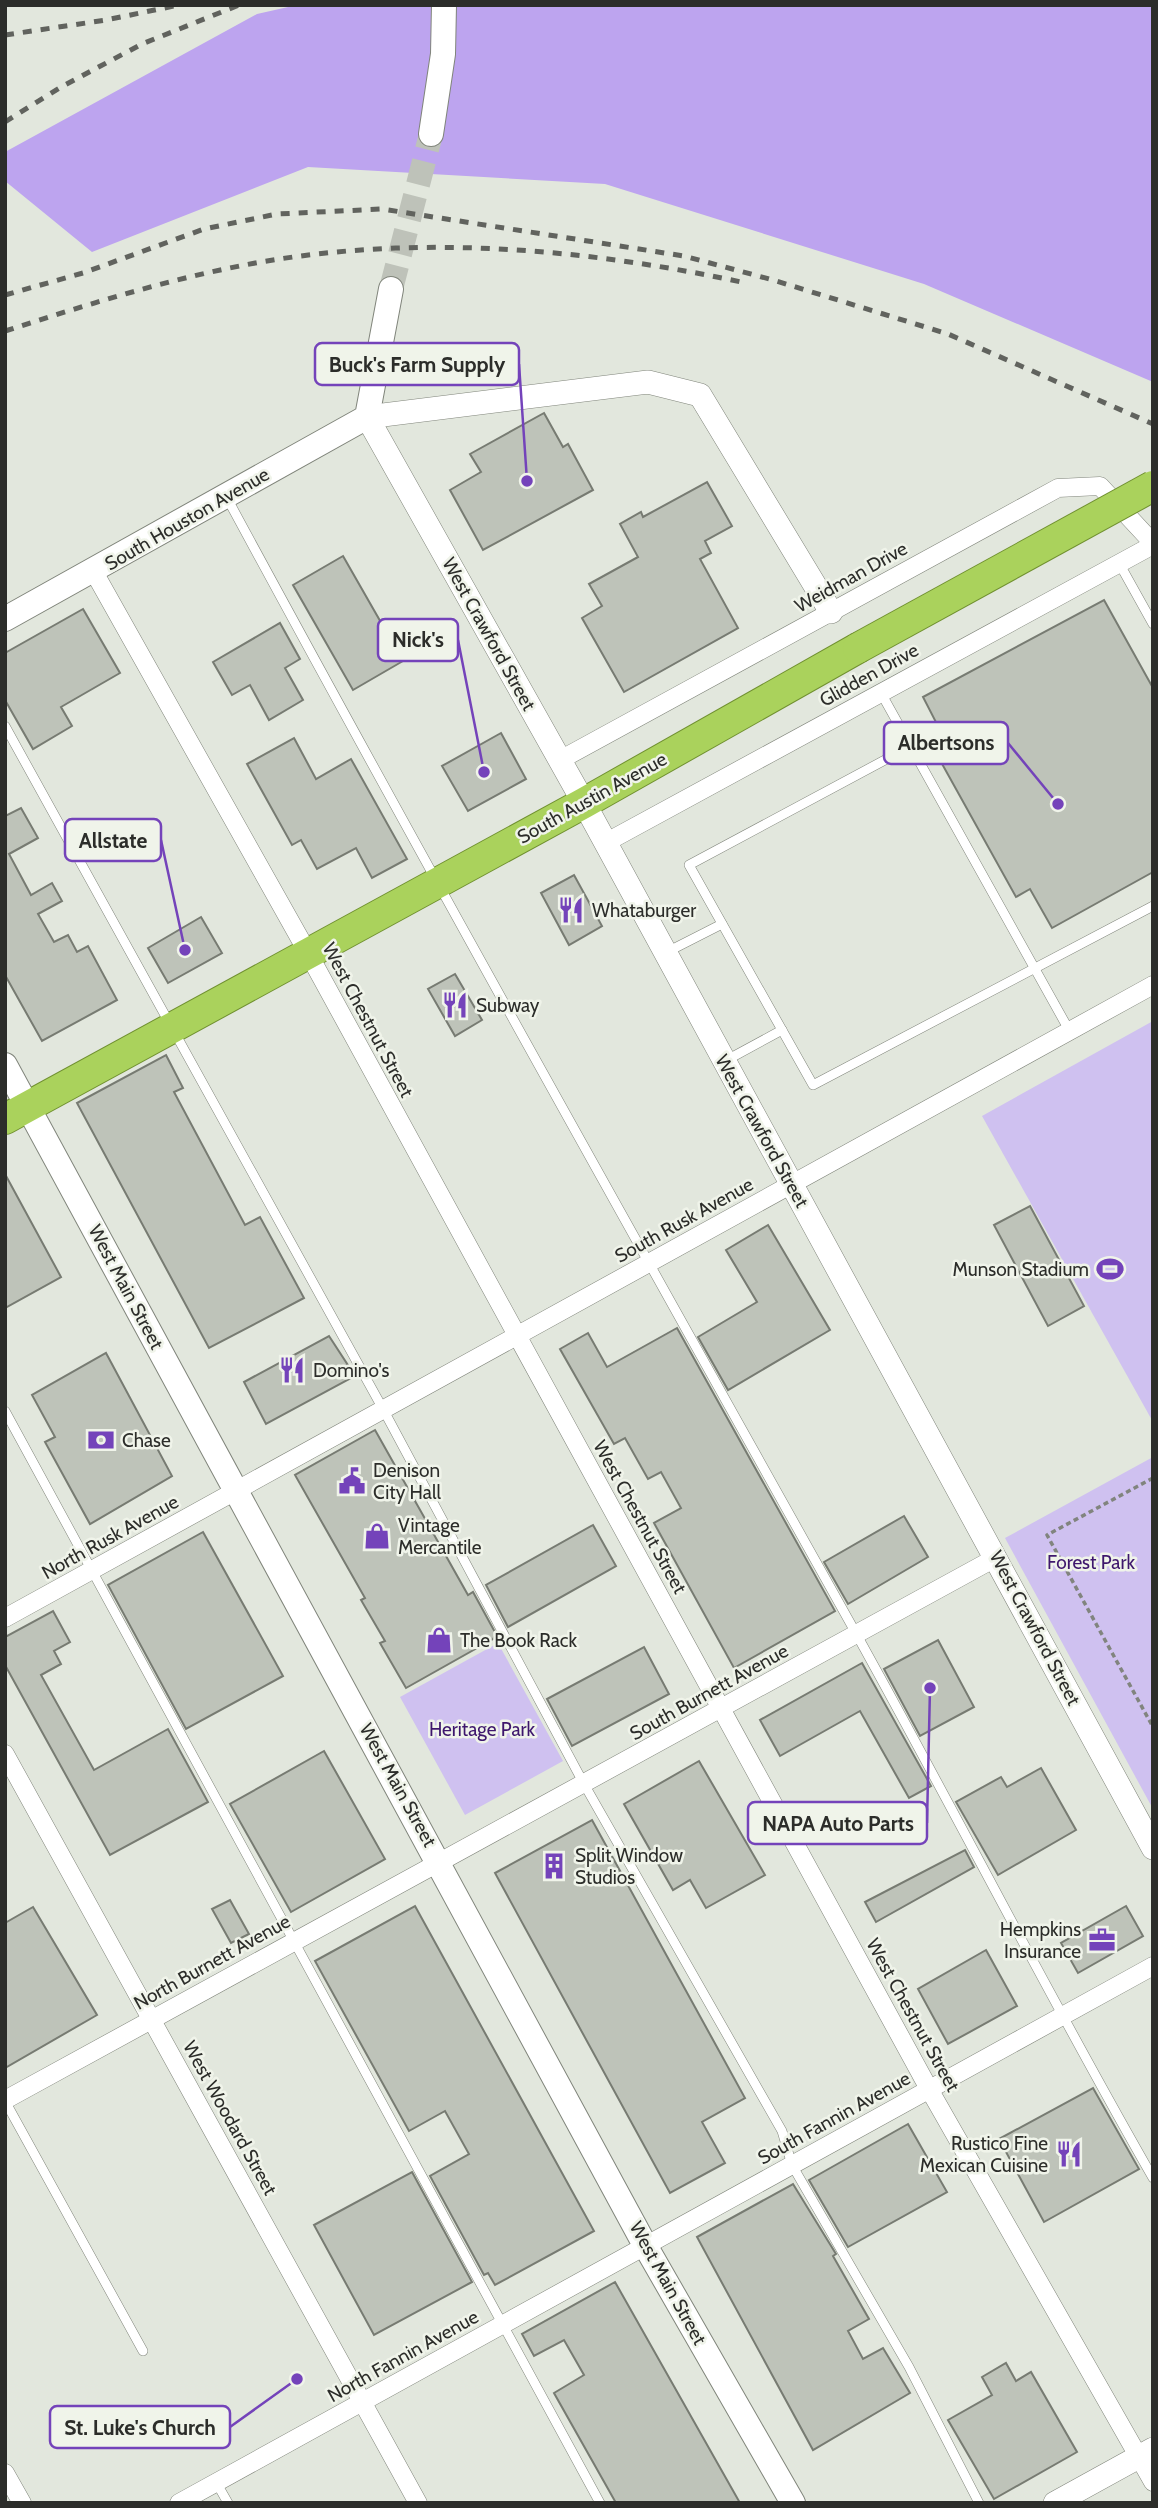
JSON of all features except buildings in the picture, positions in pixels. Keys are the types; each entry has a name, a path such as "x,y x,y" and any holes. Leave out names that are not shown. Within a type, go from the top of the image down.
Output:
{"highway":[{"name":"South Austin Avenue","path":"17,1113 584,803 1153,486"}],"main road":[{"path":"431,134 443,54 444,5"},
{"path":"366,417 391,289"},
{"name":"South Houston Avenue","path":"5,619 94,572 366,417"},
{"name":"West Main Street","path":"5,1065 17,1113 236,1492 440,1862 646,2247 793,2503"}],"street":[{"path":"366,417 648,382 700,395 831,612"},
{"name":"West Crawford Street","path":"366,417 584,803 791,1185 997,1556 1153,1848"},
{"name":"Weidman Drive","path":"560,760 1058,488 1100,486 1153,544"},
{"name":"Glidden Drive","path":"605,843 1153,544"},
{"name":"West Chestnut Street","path":"94,572 308,953 929,2089 1146,2453 1153,2482"},
{"name":"South Rusk Avenue","path":"236,1492 1153,985"},
{"name":"North Rusk Avenue","path":"5,1618 236,1492"},
{"name":"South Burnett Avenue","path":"440,1862 997,1556"},
{"name":"West Woodard Street","path":"5,1754 418,2503"},
{"name":"North Burnett Avenue","path":"5,2100 440,1862"},
{"name":"South Fannin Avenue","path":"646,2247 1153,1966"},
{"name":"North Fannin Avenue","path":"179,2503 646,2247"},
{"path":"1055,2503 1146,2453"},
{"path":"5,2473 22,2503"}],"lane":[{"path":"226,497 435,884 856,1634 1060,2017 1153,2178"},
{"path":"1119,563 1153,624"},
{"path":"881,693 1069,1030"},
{"path":"5,726 383,1409 584,1784 782,2131 792,2165 909,2367 979,2503"},
{"path":"911,746 689,865 813,1085 1153,906"},
{"path":"665,953 722,923"},
{"path":"723,1061 782,1030"},
{"path":"5,1411 600,2503"},
{"path":"5,2100 143,2351"},
{"path":"216,2482 228,2503"}],"path":[{"path":"1153,1478 1047,1535 1153,1727"}],"green space":[{"name":"Munson Stadium","path":"1153,1021 1153,1422 982,1116"},
{"name":"Forest Park","path":"1153,1457 1153,1809 1005,1538"},
{"name":"Heritage Park","path":"498,1643 563,1761 465,1815 400,1697"}],"shaded area":[{"path":"297,5 1153,5 1153,382 924,284 605,184 308,167 92,252 5,181 5,152 257,14"}],"tunnel":[{"path":"391,289 431,134"}],"railway":[{"path":"5,35 106,20 179,5"},
{"path":"5,122 61,87 142,44 239,5"},
{"path":"5,295 83,273 204,229 277,214 382,209 684,256 773,280 948,334 1153,424"},
{"path":"5,331 132,292 229,268 322,253 382,249 444,247 566,254 626,261 746,283"}],"place":[{"name":"Buck's Farm Supply","path":"527,481"},
{"name":"Nick's","path":"484,772"},
{"name":"Albertsons","path":"1058,804"},
{"name":"Whataburger","path":"571,910"},
{"name":"Allstate","path":"185,950"},
{"name":"Subway","path":"455,1005"},
{"name":"Munson Stadium","path":"1110,1269"},
{"name":"Domino's","path":"292,1370"},
{"name":"Chase","path":"101,1440"},
{"name":"Denison City Hall","path":"352,1481"},
{"name":"Vintage Mercantile","path":"377,1536"},
{"name":"The Book Rack","path":"439,1640"},
{"name":"NAPA Auto Parts","path":"930,1688"},
{"name":"Split Window Studios","path":"554,1866"},
{"name":"Hempkins Insurance","path":"1102,1940"},
{"name":"Rustico Fine Mexican Cuisine","path":"1069,2154"},
{"name":"St. Luke's Church","path":"297,2379"}]}
